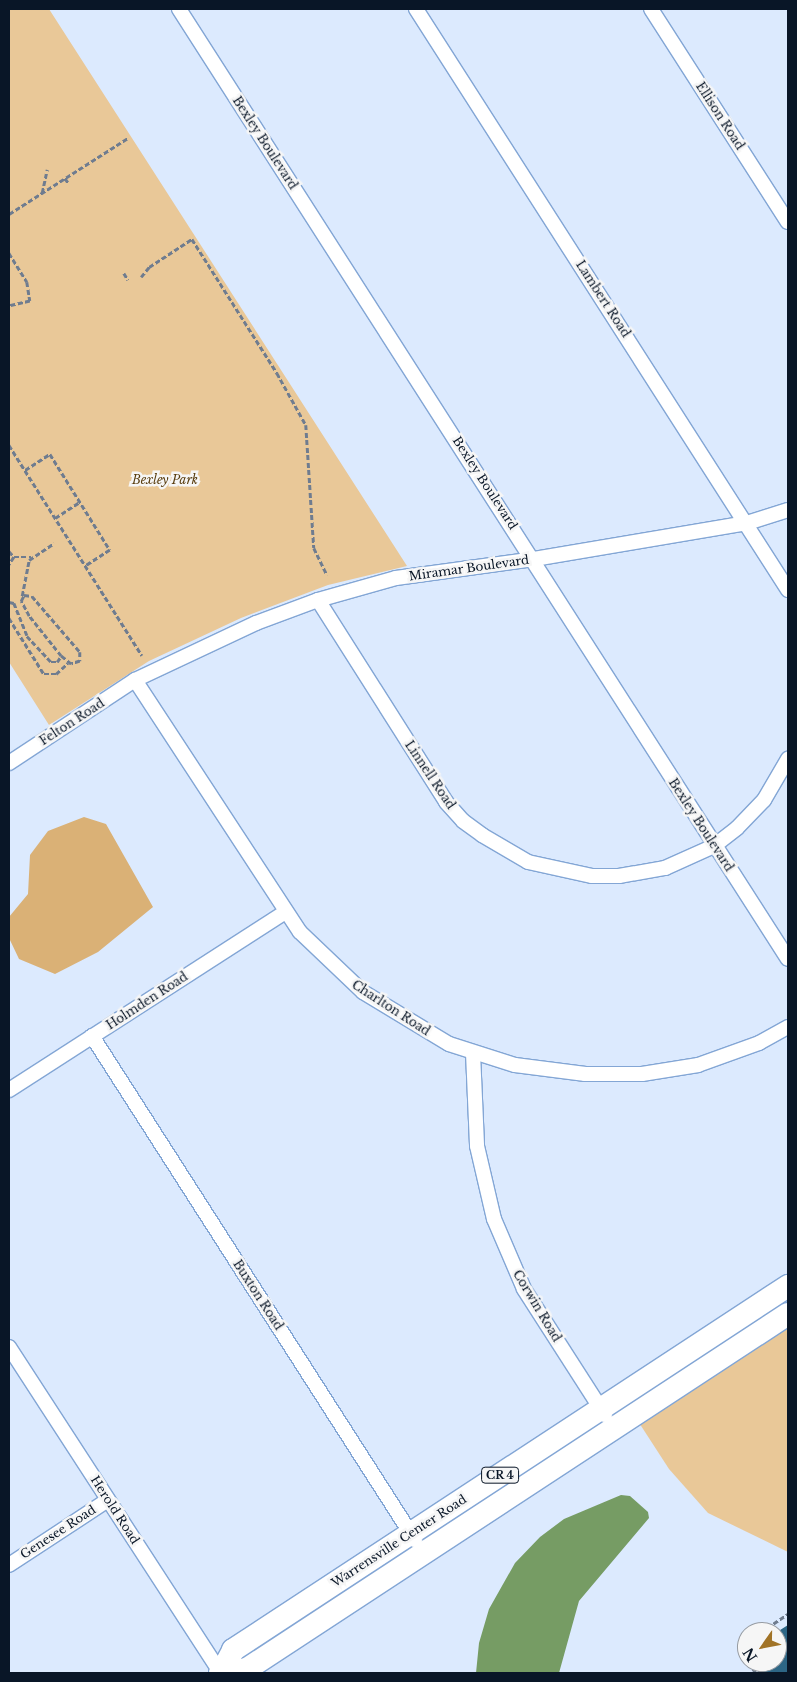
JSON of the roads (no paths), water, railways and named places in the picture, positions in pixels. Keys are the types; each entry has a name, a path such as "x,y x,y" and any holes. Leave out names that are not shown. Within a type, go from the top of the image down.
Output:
{"main road":[{"name":"Warrensville Center Road","path":"220,1673 233,1650 788,1286"},
{"name":"Warrensville Center Road","path":"220,1673 247,1669 788,1314"}],"street":[{"name":"Bexley Boulevard","path":"179,9 534,559 714,846 788,959"},
{"name":"Lambert Road","path":"416,9 747,523 788,590"},
{"name":"Ellison Road","path":"651,9 788,222"},
{"name":"Miramar Boulevard","path":"135,680 247,627 318,600 396,578 534,559 747,523 788,510"},
{"name":"Linnell Road","path":"318,600 446,802 463,821 504,851 528,862 568,873 619,876 665,868 714,846"},
{"name":"Felton Road","path":"9,763 135,680"},
{"name":"Charlton Road","path":"135,680 285,912 323,957 358,988 401,1017 449,1044 473,1054 515,1065 560,1072 642,1074 698,1065 759,1042 788,1027"},
{"path":"714,846 755,811 788,759"},
{"name":"Holmden Road","path":"9,1090 285,912"},
{"name":"Buxton Road","path":"92,1036 424,1553"},
{"name":"Corwin Road","path":"473,1054 477,1146 494,1219 524,1289 614,1428"},
{"name":"Herold Road","path":"9,1347 220,1673"},
{"name":"Genesee Road","path":"9,1565 108,1500"}],"park label":[{"name":"Bexley Park","path":"165,480"}]}
